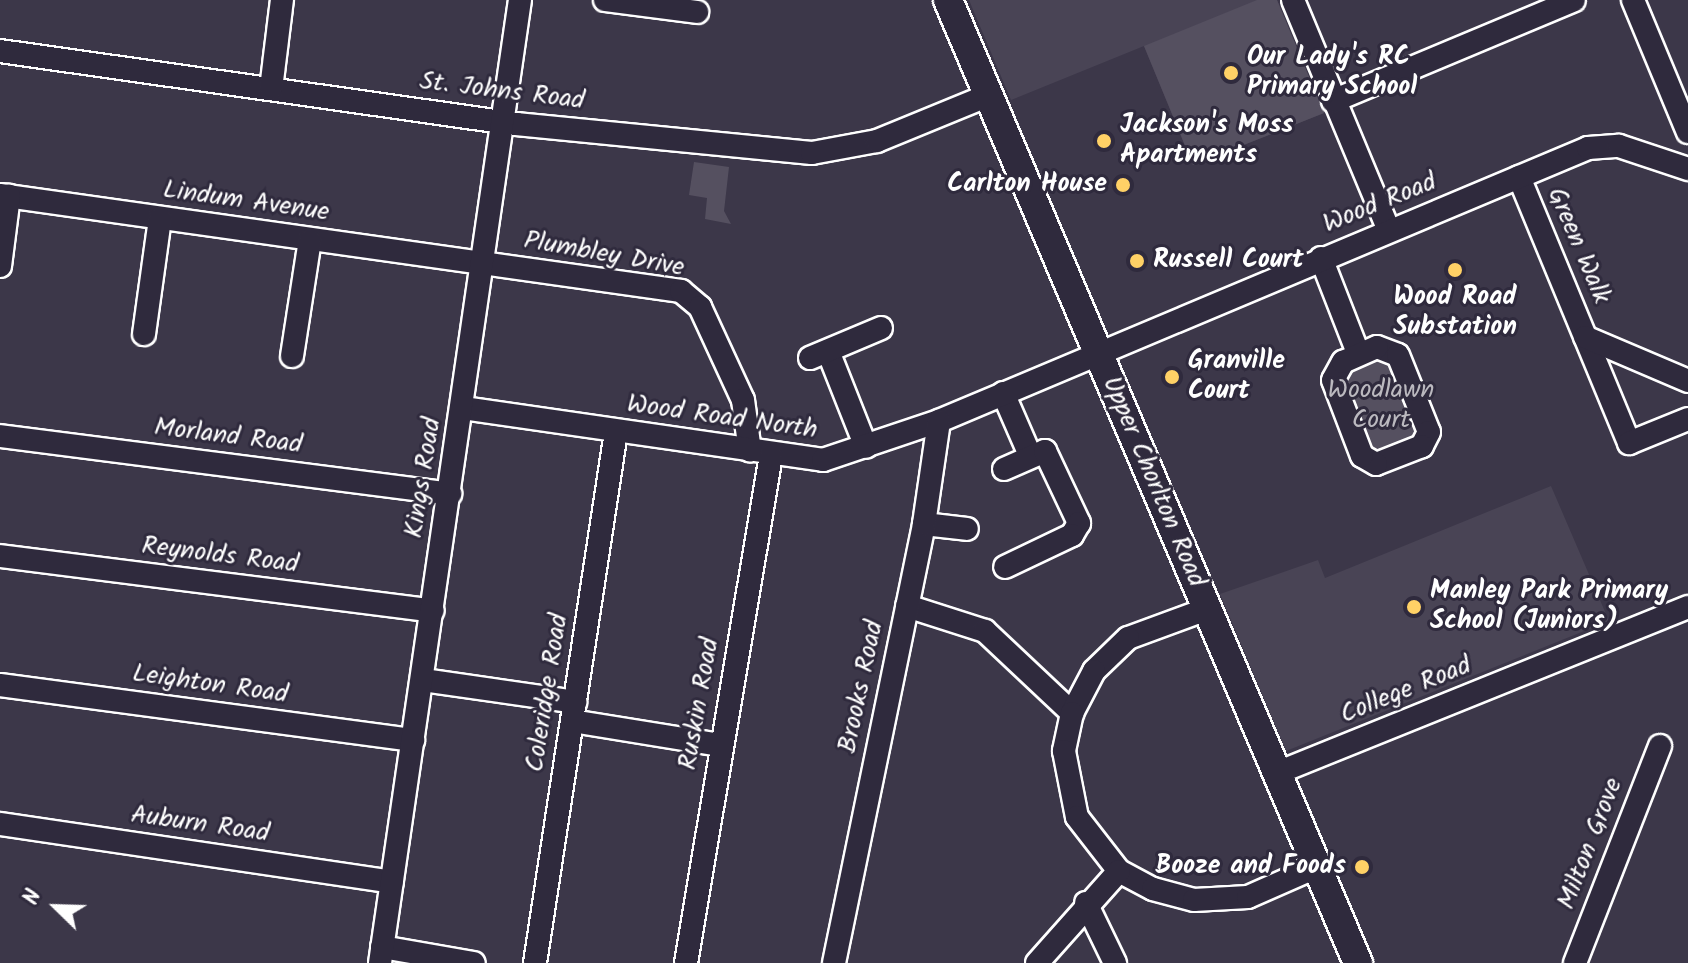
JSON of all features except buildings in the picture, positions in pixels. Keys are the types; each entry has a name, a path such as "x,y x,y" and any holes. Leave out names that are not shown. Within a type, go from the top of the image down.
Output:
{"main road":[{"name":"Upper Chorlton Road","path":"948,0 1358,963"}],"street":[{"path":"271,89 282,0"},
{"name":"Kings Road","path":"381,955 506,122 520,0"},
{"path":"605,0 697,12"},
{"path":"1293,0 1389,231"},
{"path":"1333,101 1574,0"},
{"path":"1633,0 1688,132"},
{"name":"St. Johns Road","path":"0,51 506,122 775,151 839,152 989,95"},
{"name":"Wood Road","path":"1098,353 1588,148 1619,146 1688,169"},
{"name":"Green Walk","path":"1519,177 1629,443 1688,419"},
{"path":"0,266 4,195"},
{"name":"Lindum Avenue","path":"4,195 485,264"},
{"path":"144,334 160,218"},
{"path":"292,356 310,240"},
{"path":"1321,258 1358,353"},
{"name":"Plumbley Drive","path":"485,264 645,284 690,296 743,400 760,453"},
{"path":"866,447 819,354 881,328"},
{"name":"Green Walk","path":"1585,337 1688,381"},
{"path":"1384,347 1398,355 1429,428 1422,446 1383,463 1362,456 1334,385 1337,366 1358,353 1384,347"},
{"name":"Wood Road North","path":"463,408 823,460 939,421 1098,353"},
{"path":"1003,393 1030,455"},
{"name":"Brooks Road","path":"834,963 924,524 939,421"},
{"name":"Coleridge Road","path":"535,963 616,432"},
{"name":"Morland Road","path":"0,436 450,494"},
{"path":"1004,469 1041,450 1049,454 1079,523 1072,535 1005,567"},
{"name":"Ruskin Road","path":"686,963 721,745 760,453"},
{"path":"924,524 967,529"},
{"name":"Reynolds Road","path":"0,556 433,611"},
{"path":"907,606 985,631 1072,713"},
{"name":"College Road","path":"1277,773 1688,607"},
{"path":"1207,609 1128,638 1094,671 1072,713 1064,751 1070,796 1089,836 1119,871 1174,895 1219,901 1248,897 1316,867"},
{"path":"423,680 721,745"},
{"name":"Leighton Road","path":"0,685 413,740"},
{"name":"Milton Grove","path":"1577,959 1660,746"},
{"name":"Auburn Road","path":"0,824 392,882"},
{"path":"1037,963 1086,903 1119,871"},
{"path":"1086,903 1115,963"},
{"path":"381,955 474,963"},
{"path":"1577,959 1600,963"}],"shaded area":[{"name":"Our Lady's RC Primary School","path":"969,0 1277,0 1324,113 1193,165 1144,46 1011,100"},
{"name":"Manley Park Primary School (Juniors)","path":"1551,486 1609,621 1286,751 1220,594 1318,560 1325,578"}],"green space":[{"path":"1257,0 1277,0 1324,113 1193,165 1144,46"},
{"path":"694,162 729,167 724,211 731,224 705,219 707,198 689,195"},
{"name":"Woodlawn Court","path":"1387,354 1420,437 1373,455 1339,375"}],"place":[{"name":"Our Lady's RC Primary School","path":"1231,73"},
{"name":"Jackson's Moss Apartments","path":"1104,141"},
{"name":"Carlton House","path":"1123,185"},
{"name":"Russell Court","path":"1137,261"},
{"name":"Wood Road Substation","path":"1455,270"},
{"name":"Granville Court","path":"1172,377"},
{"name":"Manley Park Primary School (Juniors)","path":"1414,607"},
{"name":"Booze and Foods","path":"1362,867"}]}
